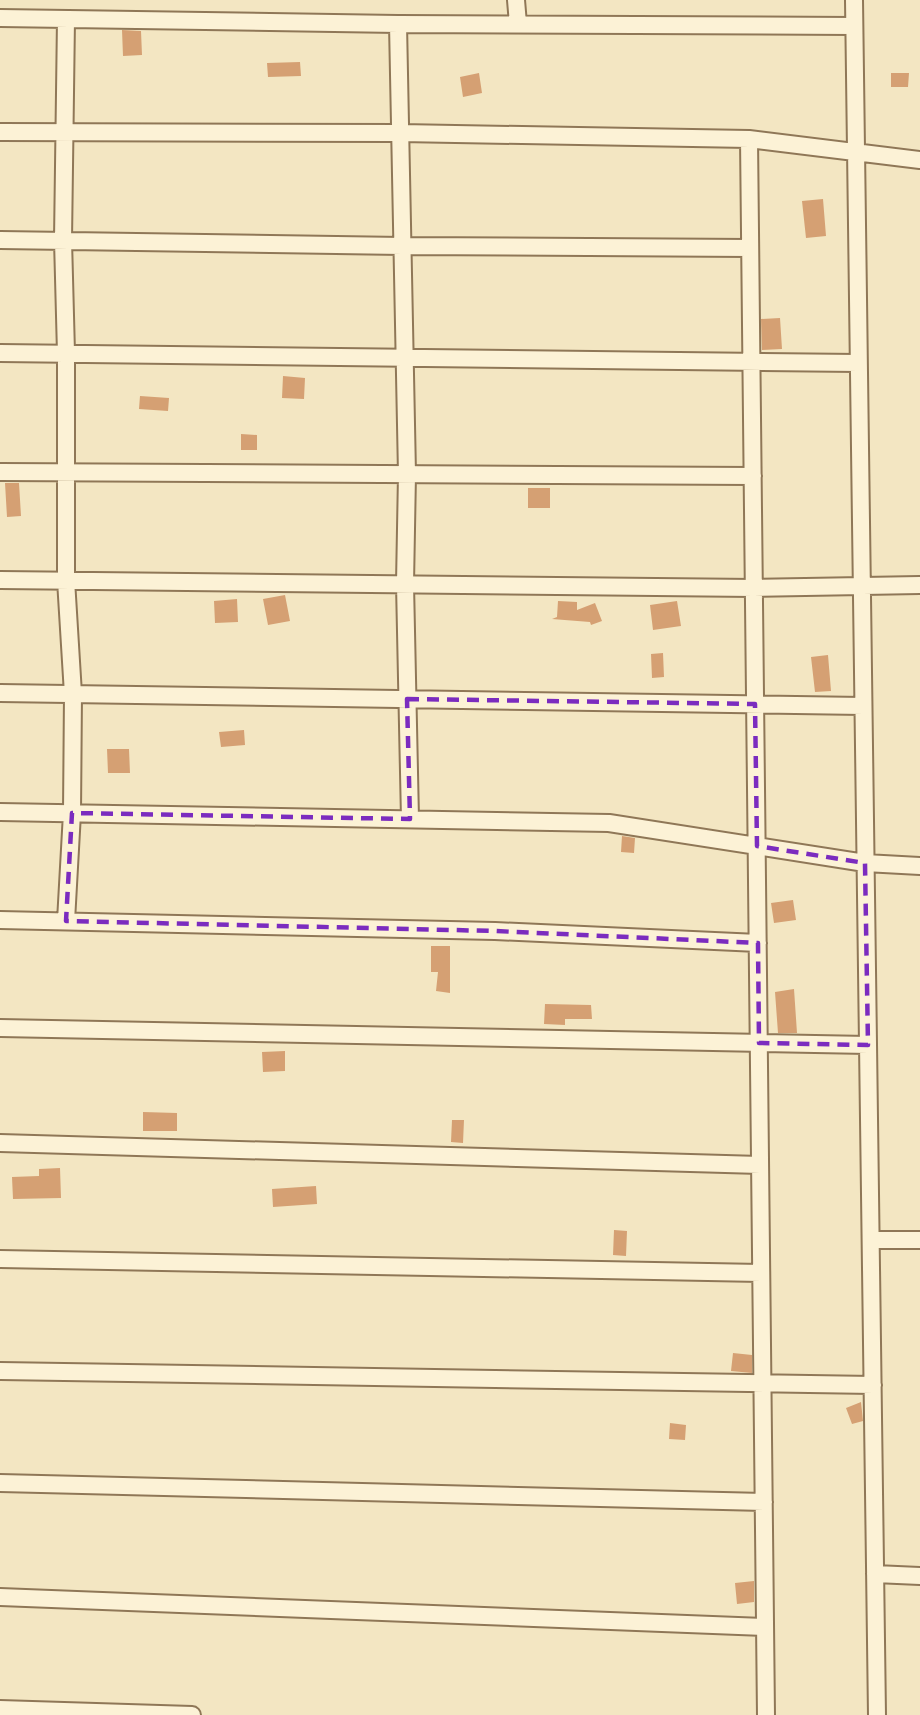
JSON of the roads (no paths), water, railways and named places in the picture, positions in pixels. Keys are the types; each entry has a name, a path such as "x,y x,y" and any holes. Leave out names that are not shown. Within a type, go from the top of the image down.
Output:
{"street":[{"path":"516,0 518,24"},
{"path":"854,0 877,1715"},
{"path":"0,18 398,24 854,26"},
{"path":"66,19 63,240 66,353 66,580 73,694 72,813 66,921"},
{"path":"398,24 407,474 405,584 410,819"},
{"path":"0,132 401,133 749,139 856,154 920,160"},
{"path":"749,139 766,1715"},
{"path":"0,240 750,248"},
{"path":"0,353 858,363"},
{"path":"0,472 753,476"},
{"path":"0,580 754,588 920,585"},
{"path":"0,693 863,706"},
{"path":"0,812 609,823 865,863 920,866"},
{"path":"0,920 495,931 758,943"},
{"path":"0,1028 868,1045"},
{"path":"0,1143 760,1165"},
{"path":"871,1240 920,1240"},
{"path":"0,1259 762,1273"},
{"path":"0,1371 873,1385"},
{"path":"0,1483 764,1502"},
{"path":"875,1574 920,1575"},
{"path":"0,1597 765,1627"},
{"path":"0,1709 192,1715"}]}
